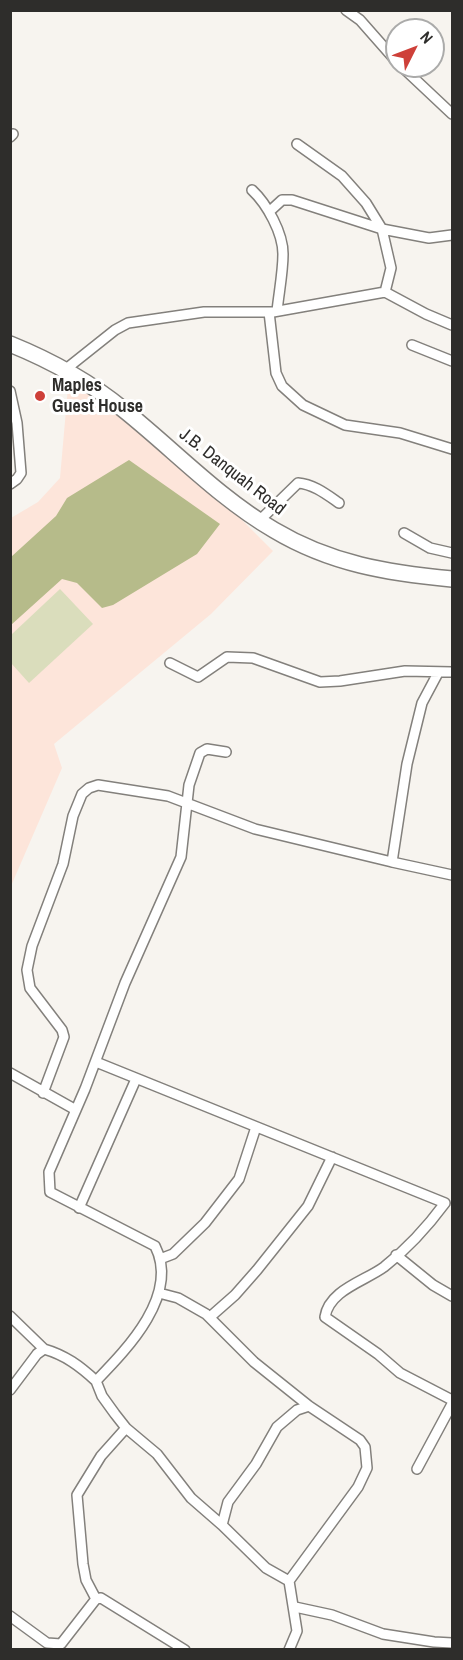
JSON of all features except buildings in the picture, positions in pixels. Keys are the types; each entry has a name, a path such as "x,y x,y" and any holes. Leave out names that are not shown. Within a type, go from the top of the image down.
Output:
{"highway":[{"name":"J.B. Danquah Road","path":"10,344 66,369 123,408 230,500 259,520 315,551 390,573 453,579"}],"street":[{"path":"346,10 360,20 385,48"},
{"path":"414,78 453,114"},
{"path":"297,144 342,176 366,204 382,229 391,268 386,292"},
{"path":"252,190 263,200 270,211 283,254 273,312 276,373 282,386 303,405 345,425 400,433 453,449"},
{"path":"270,211 282,200 292,200 382,229 429,238 453,235"},
{"path":"66,369 115,330 128,323 204,312 273,312 386,292 426,314 453,325"},
{"path":"412,345 453,361"},
{"path":"10,391 17,423 21,473 10,484"},
{"path":"259,520 298,483 305,483 339,502"},
{"path":"404,533 430,548 453,553"},
{"path":"170,663 198,677 227,657 253,658 320,682 405,670 453,672"},
{"path":"392,862 407,764 422,703 438,673"},
{"path":"96,1381 133,1340 154,1305 159,1293 160,1259 155,1246 50,1192 49,1172 96,1062 125,983 181,857 189,785 200,753 207,749 226,752"},
{"path":"44,1093 64,1037 62,1030 30,988 27,970 32,946 57,882 73,816 82,794 89,788 98,786 168,796 255,829 453,875"},
{"path":"96,1062 445,1203 419,1235 383,1268 336,1298 326,1309 325,1317 378,1354 400,1373 453,1402 417,1469"},
{"path":"10,1073 76,1110"},
{"path":"79,1208 136,1079"},
{"path":"160,1259 173,1254 205,1223 239,1179 256,1127"},
{"path":"210,1317 250,1278 308,1206 332,1157"},
{"path":"396,1255 433,1285 453,1296"},
{"path":"159,1293 178,1298 210,1317 246,1355 309,1406 360,1440 365,1447 367,1468 358,1487 289,1581"},
{"path":"10,1316 44,1349 68,1358 96,1381 102,1396 126,1428 157,1454 190,1498 222,1525 266,1568 289,1581 295,1607 297,1631 289,1650"},
{"path":"10,1390 37,1353 44,1349"},
{"path":"222,1525 228,1502 256,1464 277,1427 297,1410 309,1406"},
{"path":"96,1599 86,1580 83,1564 77,1495 101,1456 126,1428"},
{"path":"96,1599 100,1598 184,1650"},
{"path":"10,1616 47,1643 61,1644 96,1599"},
{"path":"295,1607 332,1615 383,1634 447,1645"}],"shaded area":[{"path":"69,376 133,423 223,501 273,551 211,614 54,744 62,768 11,886 11,518 38,502 60,478"}],"green space":[{"path":"129,460 220,524 197,554 113,605 102,608 77,583 62,579 11,625 11,557 56,516 67,498"},
{"path":"60,589 93,624 29,683 11,663 11,635"}],"place":[{"name":"Maples Guest House","path":"40,396"}]}
